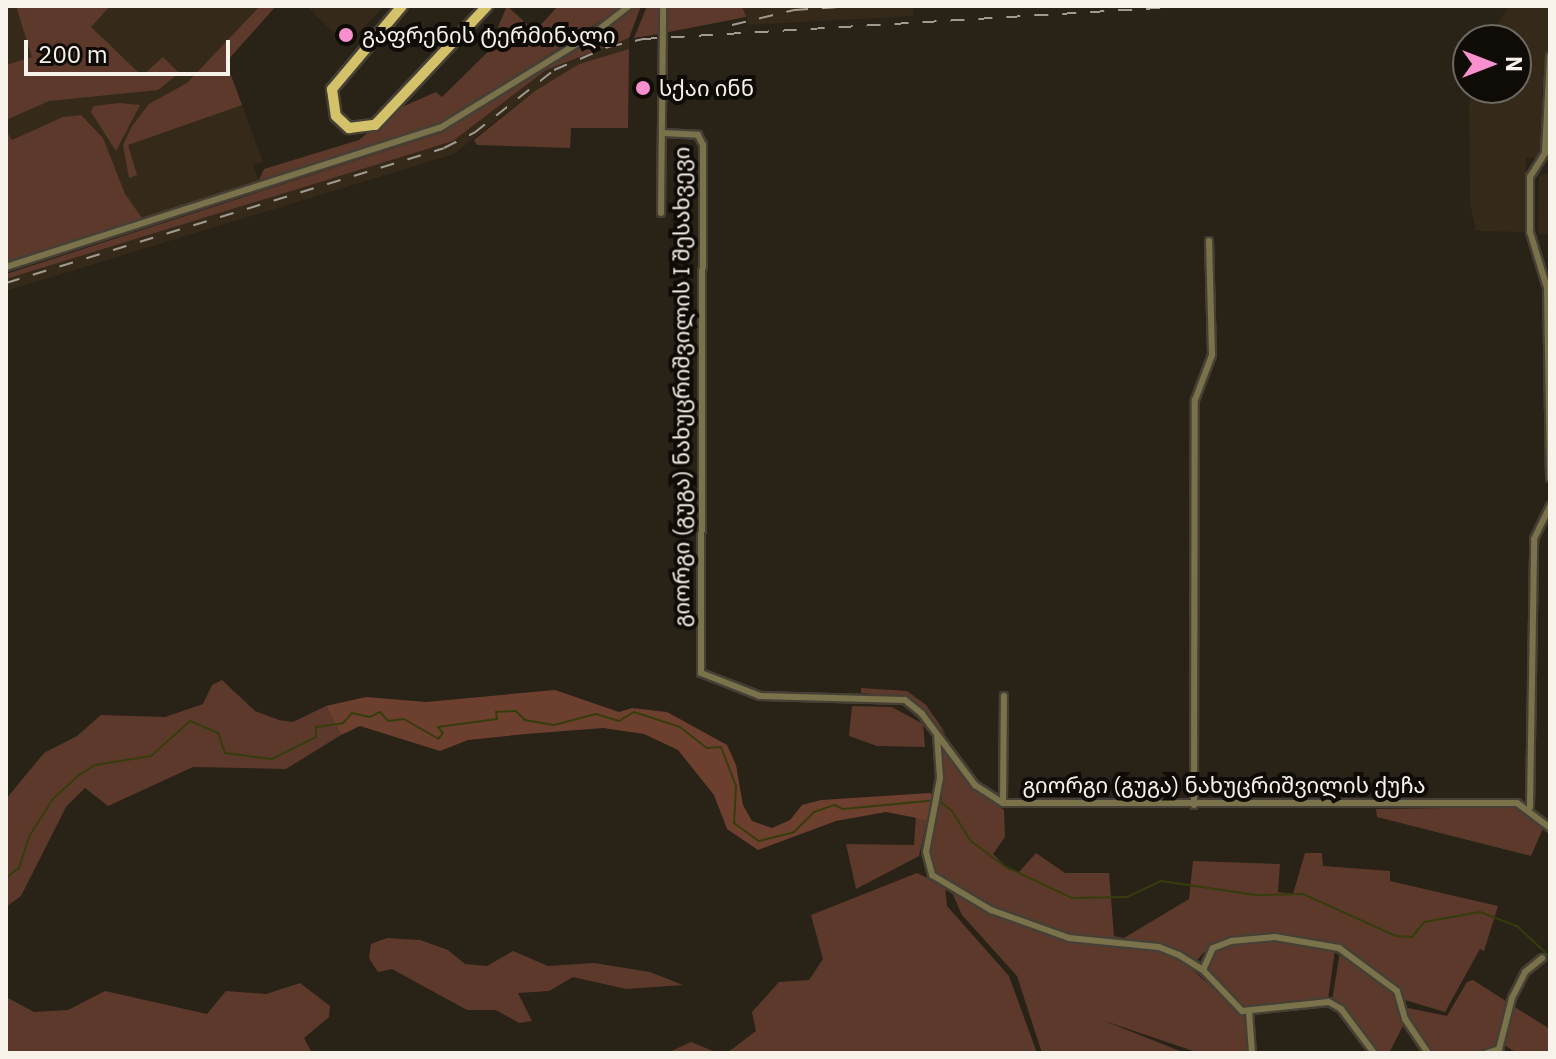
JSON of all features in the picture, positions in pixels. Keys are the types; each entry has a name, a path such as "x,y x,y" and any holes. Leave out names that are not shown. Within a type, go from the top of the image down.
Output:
{"main road":[{"path":"402,6 332,89 336,116 349,128 375,125 487,6"}],"street":[{"path":"6,267 440,128 593,34 629,6"},
{"path":"661,213 663,6"},
{"path":"1550,56 1545,153 1530,177 1530,232 1547,288 1550,478"},
{"name":"გიორგი (გუგა) ნახუცრიშვილის I შესახვევი","path":"663,133 698,135 703,145 701,673"},
{"path":"1194,805 1195,400 1212,355 1209,241"},
{"path":"1550,506 1534,539 1530,807 1550,828"},
{"name":"გიორგი (გუგა) ნახუცრიშვილის ქუჩა","path":"701,673 760,696 905,700 937,735 975,785 1003,803 1517,803 1530,807"},
{"path":"1003,803 1004,696"},
{"path":"937,735 940,788 926,852 932,875 991,910 1045,930 1089,942 1159,947 1203,970 1230,1001 1249,1011 1329,1002 1341,1009 1374,1053"},
{"path":"1203,970 1213,948 1231,941 1275,937 1312,942 1360,959 1397,991 1405,1019 1428,1053"},
{"path":"1487,1053 1499,1049 1512,998 1525,972 1542,958"},
{"path":"1249,1011 1252,1053"}],"shaded area":[{"path":"6,6 276,6 226,62 263,162 253,165 259,180 6,262"},
{"path":"16,6 110,6 91,27 142,76 163,57 179,73 158,90 49,101 6,120 6,65 32,57"},
{"path":"260,6 276,6 226,62 242,105 128,145 137,175 129,178 123,145 132,126 149,104 187,83"},
{"name":"გაფრენის ტერმინალი","path":"306,6 384,6 347,45"},
{"path":"507,6 535,31 558,6 624,6 440,124 259,180 264,169 359,140 393,111 436,92 442,97 505,35 498,27"},
{"path":"636,6 641,6 629,38 546,70 453,141 6,279 6,274 444,132 544,66 597,39"},
{"path":"647,6 661,6 659,34 634,38"},
{"path":"666,6 742,6 746,17 664,33"},
{"path":"742,6 914,6 913,16 749,25"},
{"path":"1509,6 1550,6 1550,88 1542,89 1542,158 1526,158 1525,232 1476,231 1470,203 1469,104 1532,104 1532,24 1497,24"},
{"path":"629,38 629,49 579,64 518,103 454,154 6,291 6,279 453,141 546,70"},
{"path":"629,49 628,128 571,128 570,148 477,145 474,140 535,91 579,64"},
{"path":"119,103 140,105 116,151 91,112 94,106"},
{"path":"81,115 103,138 125,194 142,218 6,262 6,131 12,140 63,117"},
{"path":"1550,172 1550,234 1538,234 1539,176"},
{"path":"222,680 255,711 279,720 293,722 326,706 341,735 286,769 193,767 108,806 85,788 66,807 21,896 6,907 6,799 44,753 77,736 101,715 165,717 203,704 212,685"},
{"path":"861,688 907,691 926,705 946,734 905,697 861,693"},
{"path":"555,690 619,712 632,708 667,712 727,745 736,765 743,805 752,821 772,828 790,820 802,805 821,800 930,793 936,797 927,820 886,812 836,821 758,850 727,829 714,795 678,750 644,734 603,728 526,734 468,740 440,751 360,726 341,735 326,706 366,697 426,702"},
{"path":"852,706 892,707 923,724 925,747 877,746 849,736"},
{"path":"942,746 972,789 1004,810 1005,837 993,854 1009,870 1019,872 1036,853 1065,873 1109,873 1114,936 1124,938 1189,899 1193,861 1280,864 1278,892 1293,894 1305,853 1322,853 1323,866 1390,871 1390,881 1498,906 1484,951 1480,949 1445,1012 1405,1000 1383,974 1341,945 1275,934 1242,936 1211,945 1196,961 1159,944 1072,937 992,908 934,874 928,852 942,798"},
{"path":"1516,807 1544,826 1531,856 1377,817 1376,809"},
{"path":"916,815 927,820 919,856 856,889 846,844 914,845"},
{"path":"917,873 945,886 947,906 1009,976 1037,1053 727,1053 756,1031 752,1012 779,982 809,980 823,959 811,915"},
{"path":"950,888 1070,942 1160,949 1178,957 1244,1016 1250,1053 1199,1053 1102,1020 1185,1053 1042,1053 1017,976 962,915"},
{"path":"387,938 420,940 448,950 465,964 487,966 513,951 548,966 594,963 650,972 683,985 626,989 573,977 549,991 518,993 532,1021 519,1023 496,1010 467,1010 392,969 378,972 369,958 371,944"},
{"path":"1278,940 1335,950 1328,999 1243,1008 1207,969 1215,949 1231,942"},
{"path":"1340,952 1373,970 1400,1005 1405,1022 1389,1053 1375,1050 1353,1019 1332,1001"},
{"path":"1473,980 1509,1003 1497,1047 1483,1053 1432,1053 1403,1007 1447,1016 1467,982"},
{"path":"300,983 330,1006 329,1017 304,1038 312,1053 6,1053 6,997 34,1012 68,1010 105,991 207,1014 226,991 266,994"},
{"path":"1513,1006 1550,1029 1550,1053 1517,1053 1504,1045"},
{"path":"691,1042 718,1053 667,1053"}],"waterway":[{"path":"6,878 19,868 30,835 53,799 79,775 95,765 151,756 190,721 218,733 225,753 272,759 316,737 316,727 343,723 352,713 370,717 380,712 388,721 404,719 438,739 443,733 438,727 497,719 496,712 516,711 525,720 554,725 596,714 619,721 634,712 680,727 707,748 721,747 736,786 734,823 759,841 794,832 814,812 834,805 843,809 938,800 952,811 971,841 1004,866 1072,898 1127,897 1161,881 1256,895 1303,894 1396,936 1412,937 1424,922 1480,912 1517,926 1550,957"}],"railway":[{"path":"732,25 794,10 854,6"},
{"path":"6,283 444,148 474,133 554,70 608,47 643,39 1192,6"}],"place":[{"name":"გაფრენის ტერმინალი","path":"346,35"},
{"name":"სქაი ინნ","path":"643,88"}]}
